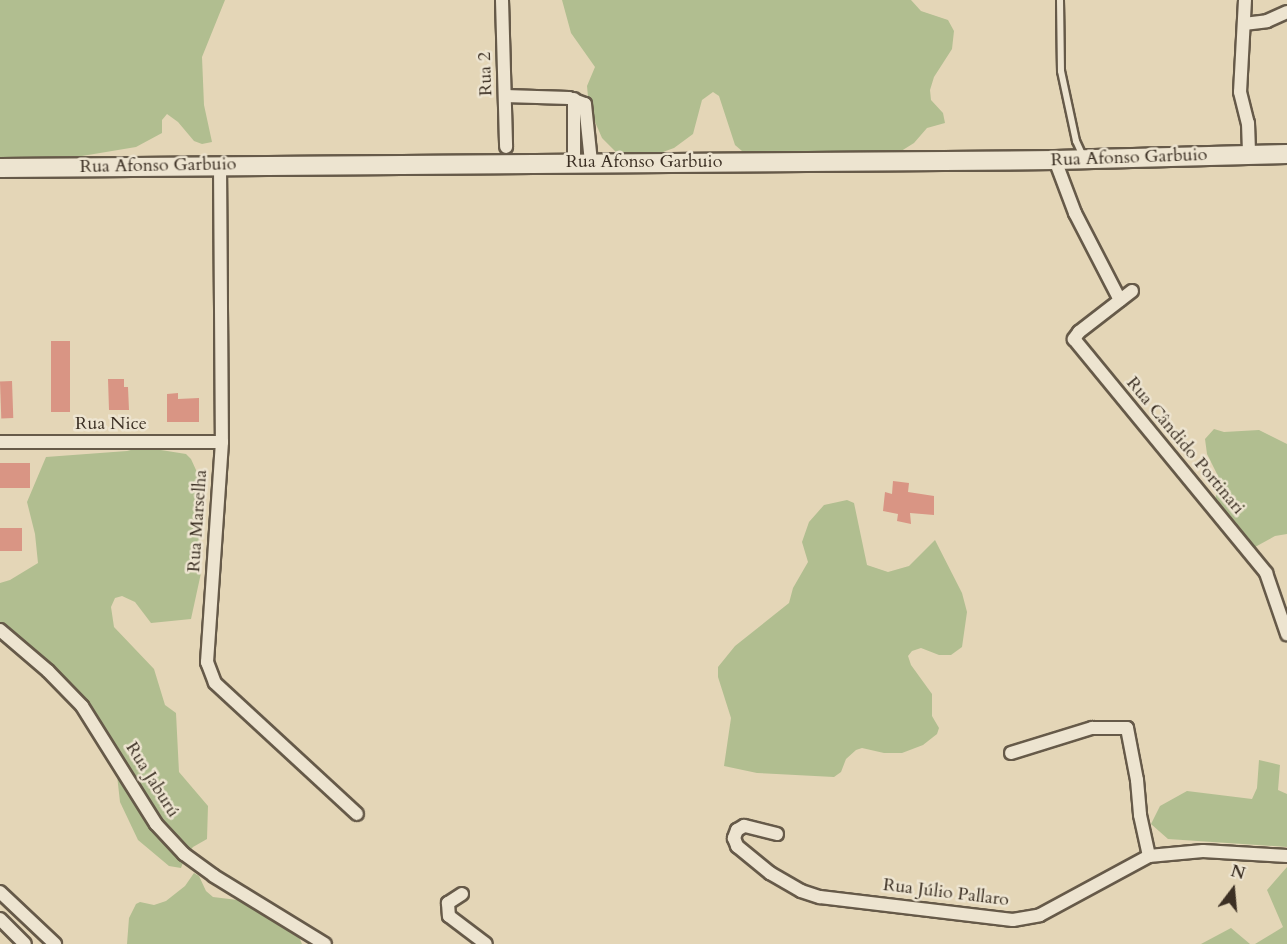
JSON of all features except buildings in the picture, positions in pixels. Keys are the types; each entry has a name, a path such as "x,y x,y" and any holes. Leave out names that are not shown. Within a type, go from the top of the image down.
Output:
{"street":[{"name":"Rua 2","path":"502,0 506,147"},
{"path":"1245,0 1240,92 1248,123 1249,154"},
{"path":"1244,24 1267,21 1287,12"},
{"path":"505,96 574,99 587,108 583,162"},
{"name":"Rua Afonso Garbuio","path":"0,168 1055,160 1287,154"},
{"path":"1055,160 1075,213 1120,300"},
{"name":"Rua Marselha","path":"220,165 222,442 207,662 215,683 357,814"},
{"name":"Rua Cândido Portinari","path":"1132,291 1076,334 1076,342 1258,562 1282,601 1287,630"},
{"name":"Rua Nice","path":"0,442 222,442"},
{"name":"Rua Jaburú","path":"0,630 48,671 82,706 156,824 184,854 214,876 325,944"},
{"path":"1011,753 1092,728 1127,728 1137,780 1140,815 1149,856"},
{"name":"Rua Júlio Pallaro","path":"777,834 744,826 737,830 734,838 737,846 770,873 801,891 820,897 1012,920 1040,915 1149,856 1203,851 1287,856"},
{"path":"0,892 55,944"},
{"path":"462,894 448,903 449,916 486,944"},
{"path":"0,919 25,944"}],"lane":[{"path":"1060,0 1061,71 1076,141 1084,159"}],"green space":[{"path":"0,0 225,0 202,57 204,105 212,142 202,144 194,141 178,122 167,114 162,120 162,133 136,147 82,156 0,159"},
{"path":"562,0 911,0 921,11 948,20 954,31 952,49 934,77 930,90 931,100 943,113 945,123 927,128 914,143 898,153 749,157 735,145 719,96 713,92 702,100 693,134 674,148 649,157 630,157 617,153 602,138 589,108 587,86 595,67 571,33"},
{"path":"1214,429 1224,432 1259,430 1287,444 1287,534 1275,536 1255,547 1237,533 1215,504 1218,476 1207,454 1205,439"},
{"path":"142,447 186,454 191,459 201,481 199,525 201,573 191,619 151,623 135,602 122,596 115,598 111,607 114,627 154,669 165,705 176,713 179,772 208,806 207,839 193,847 185,857 181,868 169,866 138,840 120,802 117,775 107,741 29,651 0,640 0,583 10,580 38,563 35,534 27,502 46,457 127,451"},
{"path":"847,500 854,503 867,565 888,572 909,566 935,540 962,593 967,612 962,647 951,655 939,655 921,648 912,651 908,656 911,665 932,694 932,716 939,728 937,734 923,745 902,753 884,753 862,748 856,750 846,759 841,772 834,777 757,773 724,766 731,718 718,677 718,667 735,646 789,603 793,588 808,562 802,542 809,522 824,505"},
{"path":"1259,760 1280,765 1278,790 1287,794 1287,847 1168,839 1151,824 1160,806 1187,791 1252,799 1257,788"},
{"path":"1287,867 1287,944 1255,944 1283,927 1267,890"},
{"path":"194,873 199,876 206,891 213,897 254,902 292,921 302,944 127,944 129,918 136,904 140,902 154,905 166,901 185,886"},
{"path":"1231,928 1250,944 1201,944"}]}
